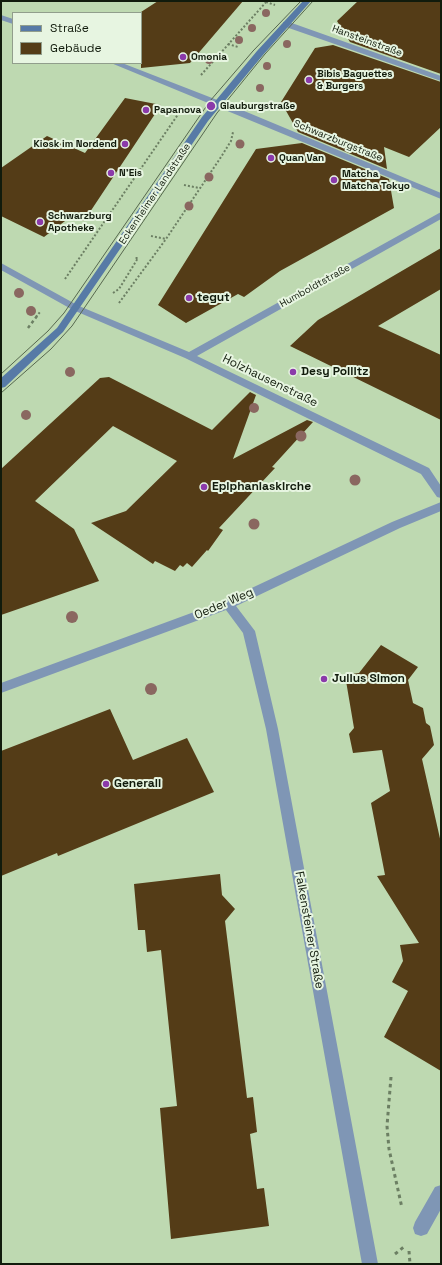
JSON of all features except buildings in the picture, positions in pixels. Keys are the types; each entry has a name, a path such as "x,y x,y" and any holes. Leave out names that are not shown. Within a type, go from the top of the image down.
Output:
{"main road":[{"name":"Eckenheimer Landstraße","path":"1,384 50,341 60,330 217,103 307,1"}],"street":[{"path":"1,17 12,22"},
{"name":"Hansteinstraße","path":"286,24 441,79"},
{"name":"Schwarzburgstraße","path":"118,64 217,103 441,196"},
{"name":"Humboldtstraße","path":"189,356 441,215"},
{"name":"Holzhausenstraße","path":"1,266 6,273 53,295 76,308 189,356 425,471 441,494"},
{"name":"Oeder Weg","path":"1,688 228,604 396,525 441,506"},
{"name":"Falkensteiner Straße","path":"228,604 249,631 272,729 370,1264"},
{"path":"421,1228 441,1193"}],"path":[{"path":"197,81 206,68 266,2 273,4"},
{"path":"228,44 234,46"},
{"path":"23,333 53,295 112,212 179,113"},
{"path":"118,304 166,239 231,141 234,130"},
{"path":"188,186 199,188"},
{"path":"156,236 166,239"},
{"path":"113,293 118,289 137,260"},
{"path":"391,1077 387,1126 389,1149 403,1212"},
{"path":"370,1264 399,1252 409,1241 410,1264"}],"tram line":[{"path":"1,374 48,331 64,313 210,101 253,51 301,1"},
{"path":"1,393 51,349 72,326 217,113 265,54 313,1"}],"place":[{"name":"Omonia","path":"183,57"},
{"name":"Bibis Baguettes & Burgers","path":"309,80"},
{"name":"Glauburgstraße","path":"211,106"},
{"name":"Papanova","path":"146,110"},
{"name":"Kiosk im Nordend","path":"125,144"},
{"name":"Quan Van","path":"271,158"},
{"name":"N'Eis","path":"111,173"},
{"name":"Matcha Matcha Tokyo","path":"334,180"},
{"name":"Schwarzburg Apotheke","path":"40,222"},
{"name":"tegut","path":"189,298"},
{"name":"Desy Pollitz","path":"293,372"},
{"name":"Epiphaniaskirche","path":"204,487"},
{"name":"Julius Simon","path":"324,679"},
{"name":"Generali","path":"106,784"}]}
